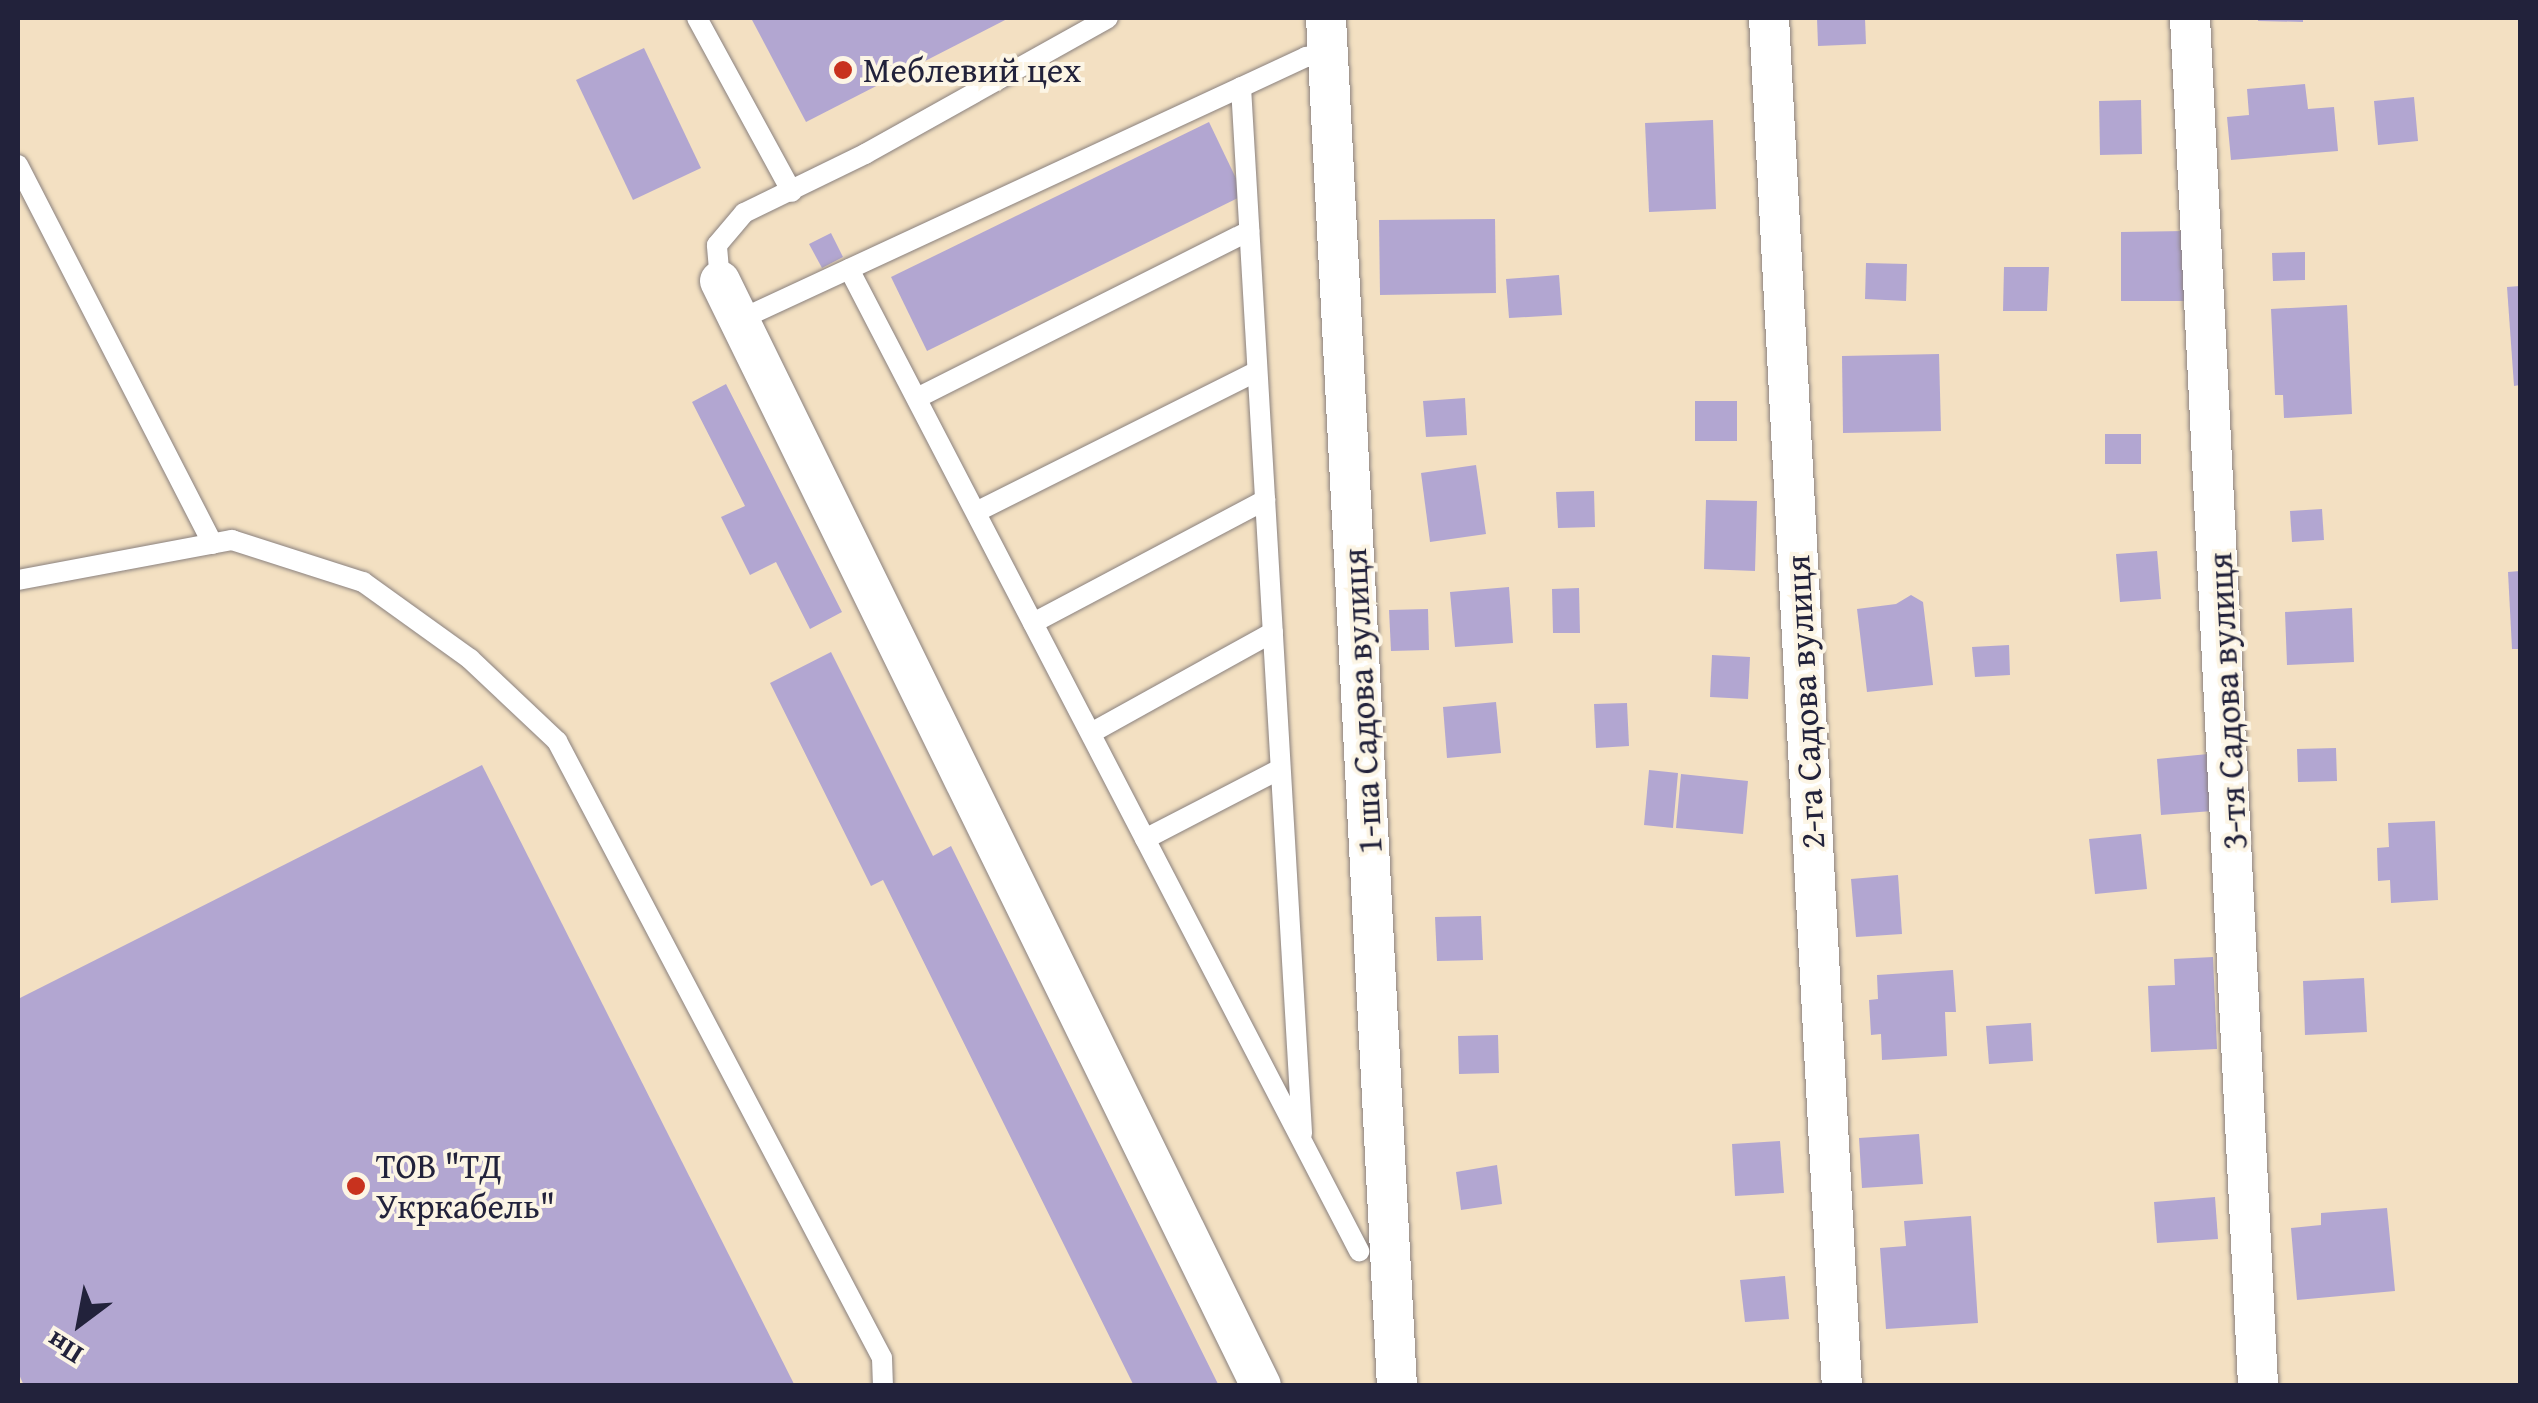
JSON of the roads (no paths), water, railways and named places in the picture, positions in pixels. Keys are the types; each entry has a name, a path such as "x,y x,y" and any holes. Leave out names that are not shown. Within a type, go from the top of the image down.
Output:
{"street":[{"name":"2-га Садова вулиця","path":"1769,18 1842,1386"},
{"name":"3-тя Садова вулиця","path":"2190,18 2258,1386"},
{"name":"1-ша Садова вулиця","path":"1327,36 1397,1386"},
{"path":"720,281 1261,1386"}],"lane":[{"path":"697,18 792,192"},
{"path":"720,281 715,257 727,226 1108,18"},
{"path":"739,320 1241,87 1327,36"},
{"path":"1241,87 1302,1140"},
{"path":"18,166 213,544"},
{"path":"917,398 1249,231"},
{"path":"849,269 1360,1251"},
{"path":"976,512 1258,372"},
{"path":"1033,623 1265,500"},
{"path":"18,580 232,540 363,582 470,658 556,741 882,1358 882,1386"},
{"path":"1091,733 1273,632"},
{"path":"1145,838 1280,769"}],"place":[{"name":"Меблевий цех","path":"843,70"},
{"name":"ТОВ \"ТД Укркабель\"","path":"356,1186"}]}
